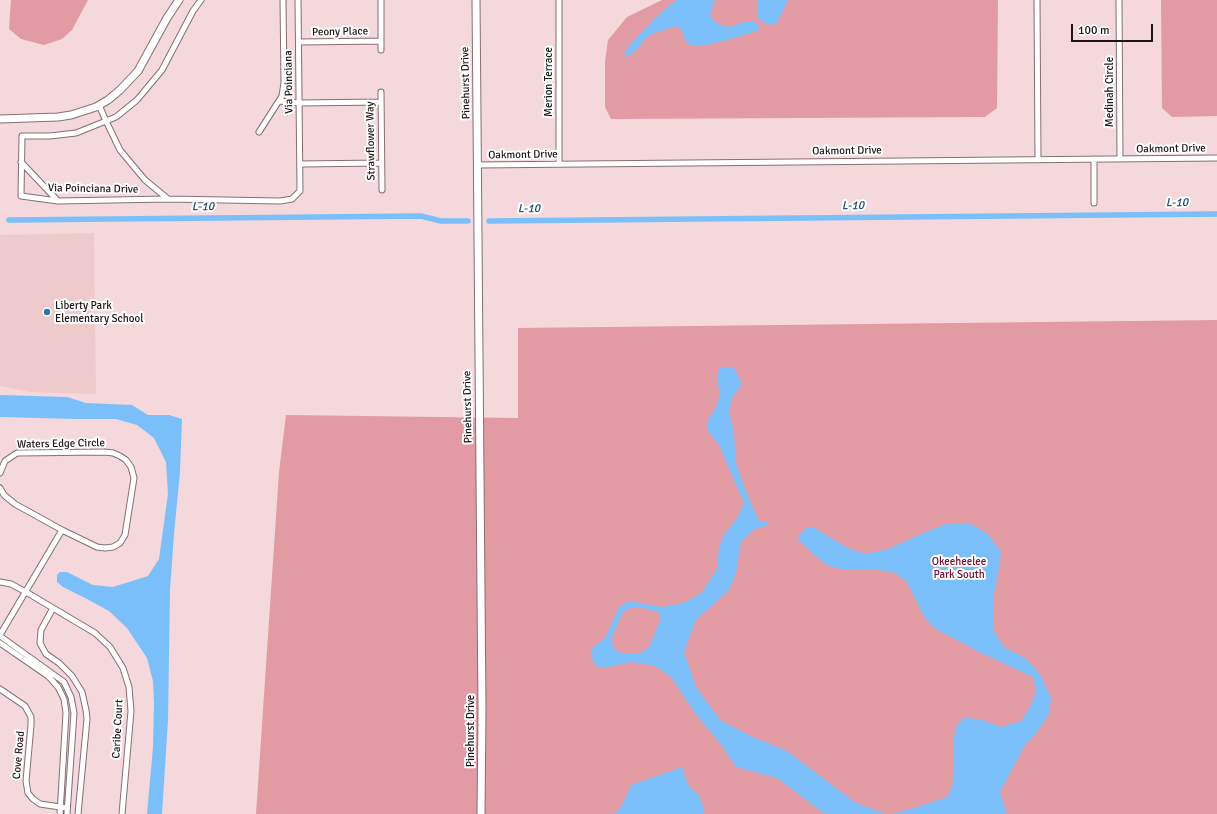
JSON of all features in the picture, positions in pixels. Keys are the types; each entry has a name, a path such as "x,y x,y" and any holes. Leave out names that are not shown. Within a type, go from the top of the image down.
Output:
{"street":[{"path":"0,119 58,118 84,112 98,105 120,90 138,71 167,18 179,0"},
{"name":"Via Poinciana Drive","path":"201,0 193,11 162,70 137,100 116,117 76,133 50,136 22,136 21,196 58,201 168,199 280,201 292,199 300,191 300,164"},
{"path":"259,132 282,96 284,83 283,0"},
{"name":"Via Poinciana","path":"298,0 300,164"},
{"path":"381,0 381,50"},
{"name":"Pinehurst Drive","path":"476,0 482,710 481,814"},
{"name":"Merion Terrace","path":"559,0 559,164"},
{"path":"1036,0 1038,159"},
{"name":"Medinah Circle","path":"1119,0 1120,159"},
{"name":"Peony Place","path":"299,42 381,41"},
{"name":"Strawflower Way","path":"381,92 382,190"},
{"path":"279,101 299,103 381,102"},
{"name":"Via Poinciana Drive","path":"98,105 120,150 145,180 168,199"},
{"name":"Oakmont Drive","path":"477,165 1217,158"},
{"path":"1094,159 1094,203"},
{"path":"21,162 58,201"},
{"path":"300,164 381,163"},
{"name":"Waters Edge Circle","path":"0,473 5,461 17,453 109,452 126,460 131,467 134,478 125,535 120,543 113,547 101,548 62,530 11,501 4,495 0,488"},
{"path":"62,530 0,635 64,682 72,697 74,713 67,811"},
{"name":"Caribe Court","path":"0,582 11,584 86,627 104,641 117,657 126,675 129,687 131,711 122,814"},
{"path":"53,608 41,630 40,643 46,654 59,663 72,676 82,692 86,710 87,719 78,814"},
{"path":"0,643 48,676 58,686 64,699 66,713 60,814"},
{"name":"Cove Road","path":"0,689 25,706 31,717 26,781 28,793 40,804 67,811"}],"shaded area":[{"name":"Liberty Park Elementary School","path":"94,233 96,394 31,392 0,386 0,235"}],"green space":[{"path":"11,0 88,0 72,30 62,39 44,45 21,39 9,29"},
{"path":"662,0 998,0 997,108 985,117 611,119 605,107 605,61 608,40 627,17"},
{"path":"1161,0 1217,0 1217,116 1172,117 1162,108"},
{"name":"Okeeheelee Park South","path":"1217,320 1217,814 256,814 279,472 286,415 518,418 518,328"}],"water":[{"path":"676,0 715,0 710,15 713,20 719,24 729,27 747,21 754,21 759,26 757,31 727,40 702,46 692,46 686,42 681,29 675,26 652,34 627,57 624,55 628,47 655,18"},
{"path":"758,0 788,0 777,23 770,25 764,23 758,18"},
{"path":"719,368 734,368 742,384 732,398 729,412 734,433 736,464 759,521 768,522 768,525 753,530 741,542 736,573 729,590 696,620 684,652 696,687 720,720 753,737 787,751 856,803 886,814 825,814 777,778 736,767 720,743 697,716 671,677 655,666 632,662 602,668 594,664 591,654 593,647 605,638 619,607 628,601 662,607 683,603 701,593 717,569 719,548 724,534 736,520 744,503 719,445 707,430 707,422 717,405 720,394 717,380","holes":["639,607 658,612 661,618 649,647 640,653 630,654 618,652 613,647 612,637 623,612 630,608"]},
{"path":"0,395 67,397 86,403 132,405 148,415 169,415 182,419 180,472 170,590 168,720 162,814 147,814 153,747 154,703 153,681 147,658 127,628 109,611 63,587 57,582 57,575 60,572 67,572 93,585 113,587 148,576 159,559 168,494 166,462 154,438 137,425 116,419 0,417"},
{"path":"949,523 969,523 988,534 1001,552 993,600 994,631 1004,647 1027,659 1041,676 1051,698 1049,714 1038,731 1025,745 1000,792 1007,814 891,814 947,797 952,787 954,769 953,742 956,727 964,718 980,719 1001,727 1021,721 1031,705 1036,691 1033,677 979,652 934,628 923,615 907,582 895,573 879,570 845,570 826,565 798,540 799,535 808,527 813,527 848,548 866,554 888,549"},
{"path":"682,767 688,785 698,794 703,806 703,814 614,814 622,805 631,785"}],"waterway":[{"name":"L-10","path":"489,221 1217,214"},
{"name":"L-10","path":"9,220 421,216 441,221 468,221"}],"place":[{"name":"Liberty Park Elementary School","path":"47,312"}]}
